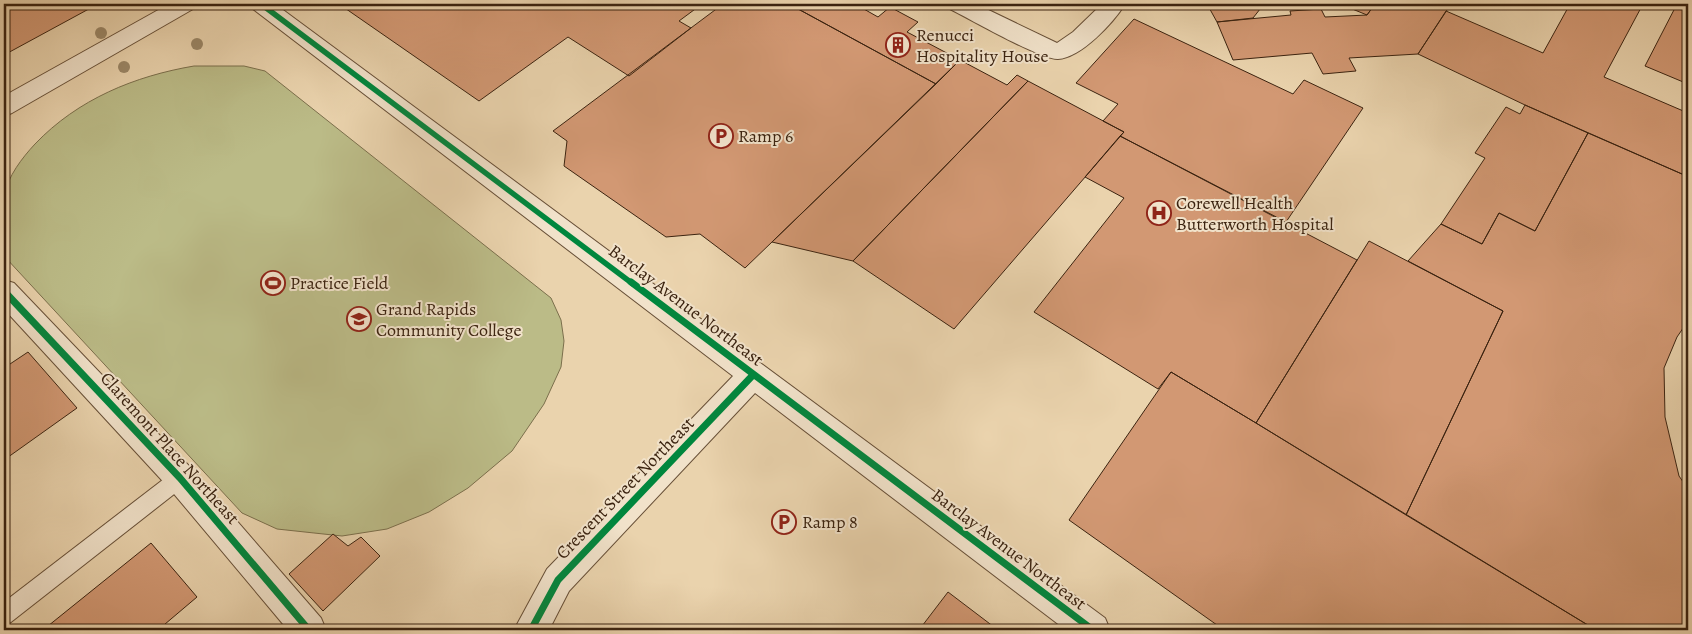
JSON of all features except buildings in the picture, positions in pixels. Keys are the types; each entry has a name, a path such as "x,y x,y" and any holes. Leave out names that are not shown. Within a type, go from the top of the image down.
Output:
{"street":[{"path":"4,107 185,4"},
{"name":"Barclay Avenue Northeast","path":"261,4 1093,630"},
{"path":"958,4 1044,47 1058,51 1069,47 1114,4"},
{"name":"Claremont Place Northeast","path":"4,291 180,478 309,630"},
{"name":"Crescent Street Northeast","path":"531,630 558,580 753,375"}],"lane":[{"path":"4,616 180,478"}],"green space":[{"name":"Practice Field","path":"194,66 244,66 265,71 551,298 561,320 564,341 561,367 544,404 512,451 468,488 429,512 387,529 342,536 277,529 242,513 5,257 2,217 6,189 16,168 35,144 70,114 109,92 150,76"}],"cycle path":[{"path":"261,4 1093,630"},
{"path":"4,291 180,478 309,630"},
{"path":"531,630 558,580 753,375"}],"place":[{"name":"Renucci Hospitality House","path":"898,45"},
{"name":"Ramp 6","path":"721,136"},
{"name":"Corewell Health Butterworth Hospital","path":"1159,213"},
{"name":"Practice Field","path":"273,283"},
{"name":"Grand Rapids Community College","path":"359,319"},
{"name":"Ramp 8","path":"784,522"}]}
